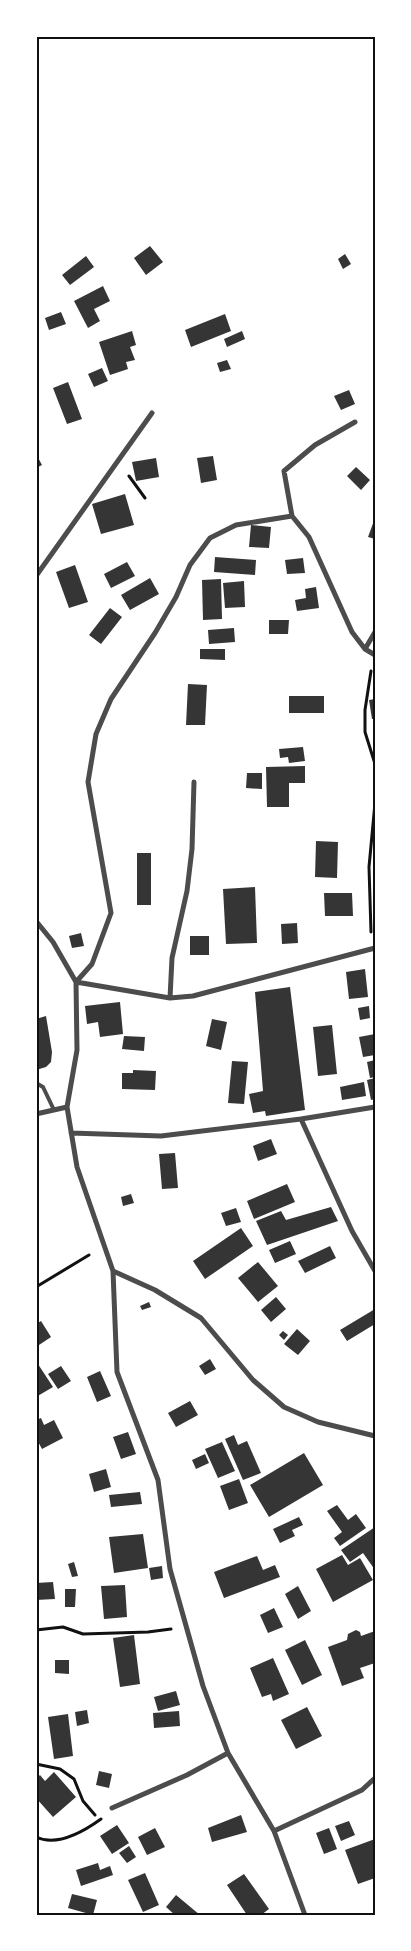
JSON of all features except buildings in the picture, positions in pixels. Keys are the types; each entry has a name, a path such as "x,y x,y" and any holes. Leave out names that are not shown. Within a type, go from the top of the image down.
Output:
{"street":[{"path":"36,575 152,413"},
{"path":"355,422 315,445 284,471 292,516 309,537 352,632 364,649 375,655"},
{"path":"76,982 92,964 111,913 88,782 96,734 111,699 155,633 176,597 190,564 210,538 236,525 292,516"},
{"path":"364,649 375,632"},
{"path":"170,998 172,958 187,891 192,849 194,782"},
{"path":"36,922 53,942 76,982 77,1050 67,1107 71,1133 77,1167 113,1271 117,1372 158,1480 170,1569 203,1686 228,1753 274,1831 305,1915"},
{"path":"76,982 170,998 193,996 374,948"},
{"path":"36,1114 67,1107"},
{"path":"71,1133 161,1136 301,1119 375,1107"},
{"path":"301,1119 352,1232 375,1271"},
{"path":"113,1271 155,1290 201,1318 252,1380 284,1407 318,1422 375,1436"},
{"path":"112,1808 187,1775 228,1753"},
{"path":"274,1831 362,1790 375,1778"}],"lane":[{"path":"36,1083 43,1087 54,1110"}],"path":[{"path":"364,649 371,674 364,710 365,732 375,764"},
{"path":"374,948 370,927 370,867 375,803"},
{"path":"36,1287 104,1247"},
{"path":"36,1630 63,1627 83,1634 148,1632 186,1627"},
{"path":"36,1764 60,1769 74,1780 83,1801 100,1820"},
{"path":"36,1836 46,1841 67,1838 100,1820 112,1808"}]}
